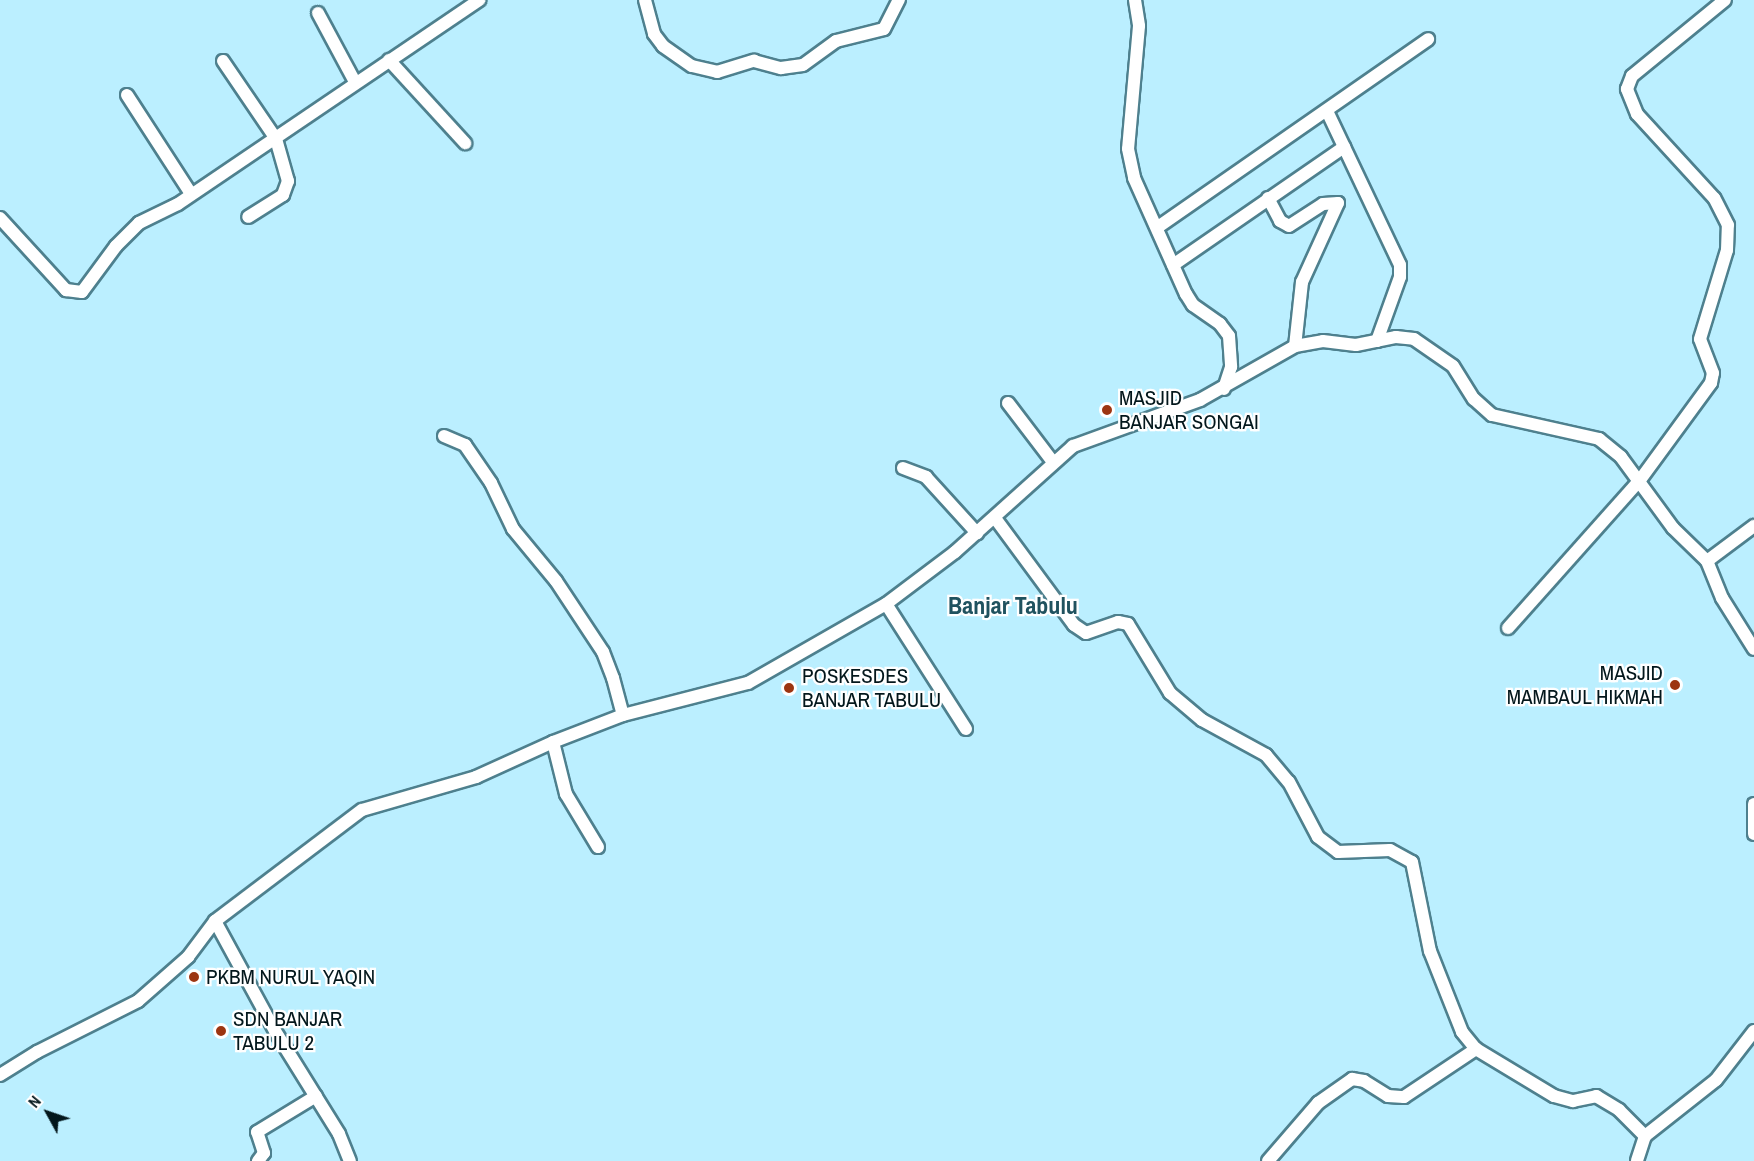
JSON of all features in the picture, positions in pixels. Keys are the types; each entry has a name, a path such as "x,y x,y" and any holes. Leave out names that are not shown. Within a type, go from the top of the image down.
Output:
{"street":[{"path":"0,218 66,290 78,294 129,231 276,139 355,82 479,0"},
{"path":"645,0 654,34 663,46 692,66 717,72 754,61 781,68 803,65 836,41 884,29 899,0"},
{"path":"1135,0 1139,26 1128,149 1134,178 1193,305 1221,324 1228,336 1231,367 1224,389"},
{"path":"1508,628 1640,480 1711,383 1713,373 1700,339 1727,250 1728,225 1714,198 1637,114 1627,89 1632,76 1725,0"},
{"path":"318,13 355,82"},
{"path":"1158,227 1428,39"},
{"path":"389,60 465,143"},
{"path":"223,61 276,139 288,189 248,217"},
{"path":"127,95 191,194"},
{"path":"1327,111 1400,265 1400,277 1377,341"},
{"path":"1173,264 1344,147"},
{"path":"1268,198 1280,221 1289,226 1323,204 1338,203 1302,282 1295,346"},
{"path":"0,1075 37,1052 138,1001 188,957 215,921 362,810 476,777 553,742 623,715 748,683 886,604 995,518 1053,462 1086,439 1224,389 1295,346 1323,341 1356,345 1396,337 1414,339 1454,366 1474,399 1492,415 1599,439 1640,480 1673,528 1707,561 1722,598 1754,649"},
{"path":"1008,403 1053,462"},
{"path":"444,436 465,445 491,483 513,529 556,581 603,651 623,715"},
{"path":"903,468 926,477 977,533"},
{"path":"995,518 1074,625 1086,633 1118,622 1128,624 1170,693 1210,725 1238,736 1266,755 1290,782 1318,837 1338,852 1390,850 1412,862 1430,951 1462,1032 1476,1048 1554,1096 1573,1101 1587,1096 1604,1098 1645,1136"},
{"path":"1707,561 1754,526"},
{"path":"886,604 966,729"},
{"path":"553,742 566,794 598,847"},
{"path":"1754,804 1754,834"},
{"path":"215,921 275,1031 316,1096 350,1161"},
{"path":"1637,1161 1645,1136 1716,1080 1754,1031"},
{"path":"1268,1161 1318,1103 1352,1079 1364,1081 1388,1095 1404,1097 1476,1048"},
{"path":"258,1161 264,1153 257,1132 316,1096"}],"place":[{"name":"MASJID BANJAR SONGAI","path":"1107,410"},
{"name":"MASJID MAMBAUL HIKMAH","path":"1675,685"},
{"name":"POSKESDES BANJAR TABULU","path":"789,688"},
{"name":"PKBM NURUL YAQIN","path":"194,977"},
{"name":"SDN BANJAR TABULU 2","path":"221,1031"}],"district":[{"name":"Banjar Tabulu","path":"1013,606"}]}
